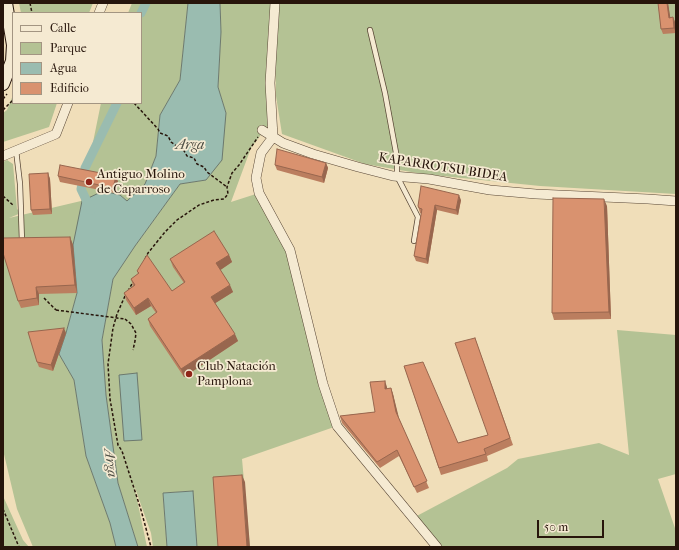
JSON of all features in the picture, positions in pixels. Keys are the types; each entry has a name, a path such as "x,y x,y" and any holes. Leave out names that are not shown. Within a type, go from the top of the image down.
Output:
{"main road":[{"path":"6,3 12,39"},
{"path":"3,84 12,61"}],"street":[{"path":"275,3 270,83 273,137 261,153 256,178 259,193 290,250 323,384 337,426 437,547"},
{"path":"3,156 56,134 68,104"},
{"name":"KAPARROTSU BIDEA","path":"262,130 283,142 313,154 397,176 429,179 490,190 536,194 676,201"}],"lane":[{"path":"370,30 385,94 397,158 397,176 418,217 414,241"},
{"path":"16,150 20,184 22,242"}],"path":[{"path":"3,110 12,101"},
{"path":"135,104 158,129 160,134 168,136 171,142 183,149 187,156 194,158 197,164 204,167 207,172 227,187"},
{"path":"145,259 165,232 177,220 199,205 214,200 224,199 228,194 227,187 232,173 251,148 262,130"},
{"path":"3,196 21,214"},
{"path":"133,282 117,314 113,328 108,364 110,399 118,445 122,451 151,547"},
{"path":"44,298 56,310 125,319 131,324 136,333 133,350"},
{"path":"3,509 19,547"}],"green space":[{"path":"19,3 93,3 89,12 21,12"},
{"path":"132,3 188,3 180,80 160,115 156,156 145,184 127,201 120,195 73,245 77,293 59,354 74,380 86,456 110,523 116,547 33,547 17,509 3,450 3,162 7,160 13,164 17,209 21,213 9,218 81,201 101,104 142,104 142,12 128,12"},
{"path":"220,3 676,3 676,194 540,186 423,174 365,164 282,134 276,96 275,57 269,124 251,148 231,202 259,193 290,250 337,426 242,459 250,547 197,547 192,491 163,493 167,547 153,547 151,533 134,485 147,547 138,547 118,483 106,395 102,340 113,279 180,184 206,180 226,113 218,87 221,33"},
{"path":"12,98 12,104 57,104 49,127 3,142 3,113 7,110"},
{"path":"617,330 676,335 676,474 658,479 676,531 676,547 437,547 413,518 507,468 518,459 599,443 629,455"},
{"path":"3,496 23,540 29,547 3,547"}],"water":[{"name":"Arga","path":"188,3 220,3 221,32 218,87 226,113 222,160 206,180 180,184 113,279 102,340 106,395 118,483 138,547 116,547 110,523 86,456 74,380 59,354 77,293 73,245 82,201 103,191 120,195 127,201 145,184 156,156 160,115 180,80"},
{"path":"137,373 142,440 124,441 119,375"},
{"path":"193,491 197,547 167,547 163,493"}],"building":[{"path":"658,3 667,3 669,18 673,17 674,28 661,29"},
{"path":"277,149 326,163 322,177 275,165"},
{"path":"60,165 116,176 113,188 58,176"},
{"path":"48,173 50,209 31,210 29,174"},
{"path":"421,186 459,195 456,210 435,205 426,259 414,256 422,209 418,206"},
{"path":"553,198 604,199 609,312 552,313"},
{"path":"214,231 229,255 216,263 230,285 211,297 235,334 181,369 148,319 157,312 148,298 134,308 124,293 135,285 131,279 139,273 137,271 147,255 172,291 185,282 170,259"},
{"path":"70,237 75,285 36,287 37,298 18,301 3,253 3,238"},
{"path":"64,328 51,365 37,362 28,332"},
{"path":"475,338 510,438 484,449 486,454 439,468 404,366 423,362 458,443 488,435 455,343"},
{"path":"385,381 385,389 391,388 396,412 427,481 414,487 397,450 377,462 340,416 375,412 370,382"},
{"path":"242,475 247,547 218,547 213,477"}],"waterway":[{"path":"142,12 146,3"},
{"path":"91,210 81,189 85,168 117,104"}],"place":[{"name":"Antiguo Molino de Caparroso","path":"89,182"},
{"name":"Club Natación Pamplona","path":"189,374"}]}
